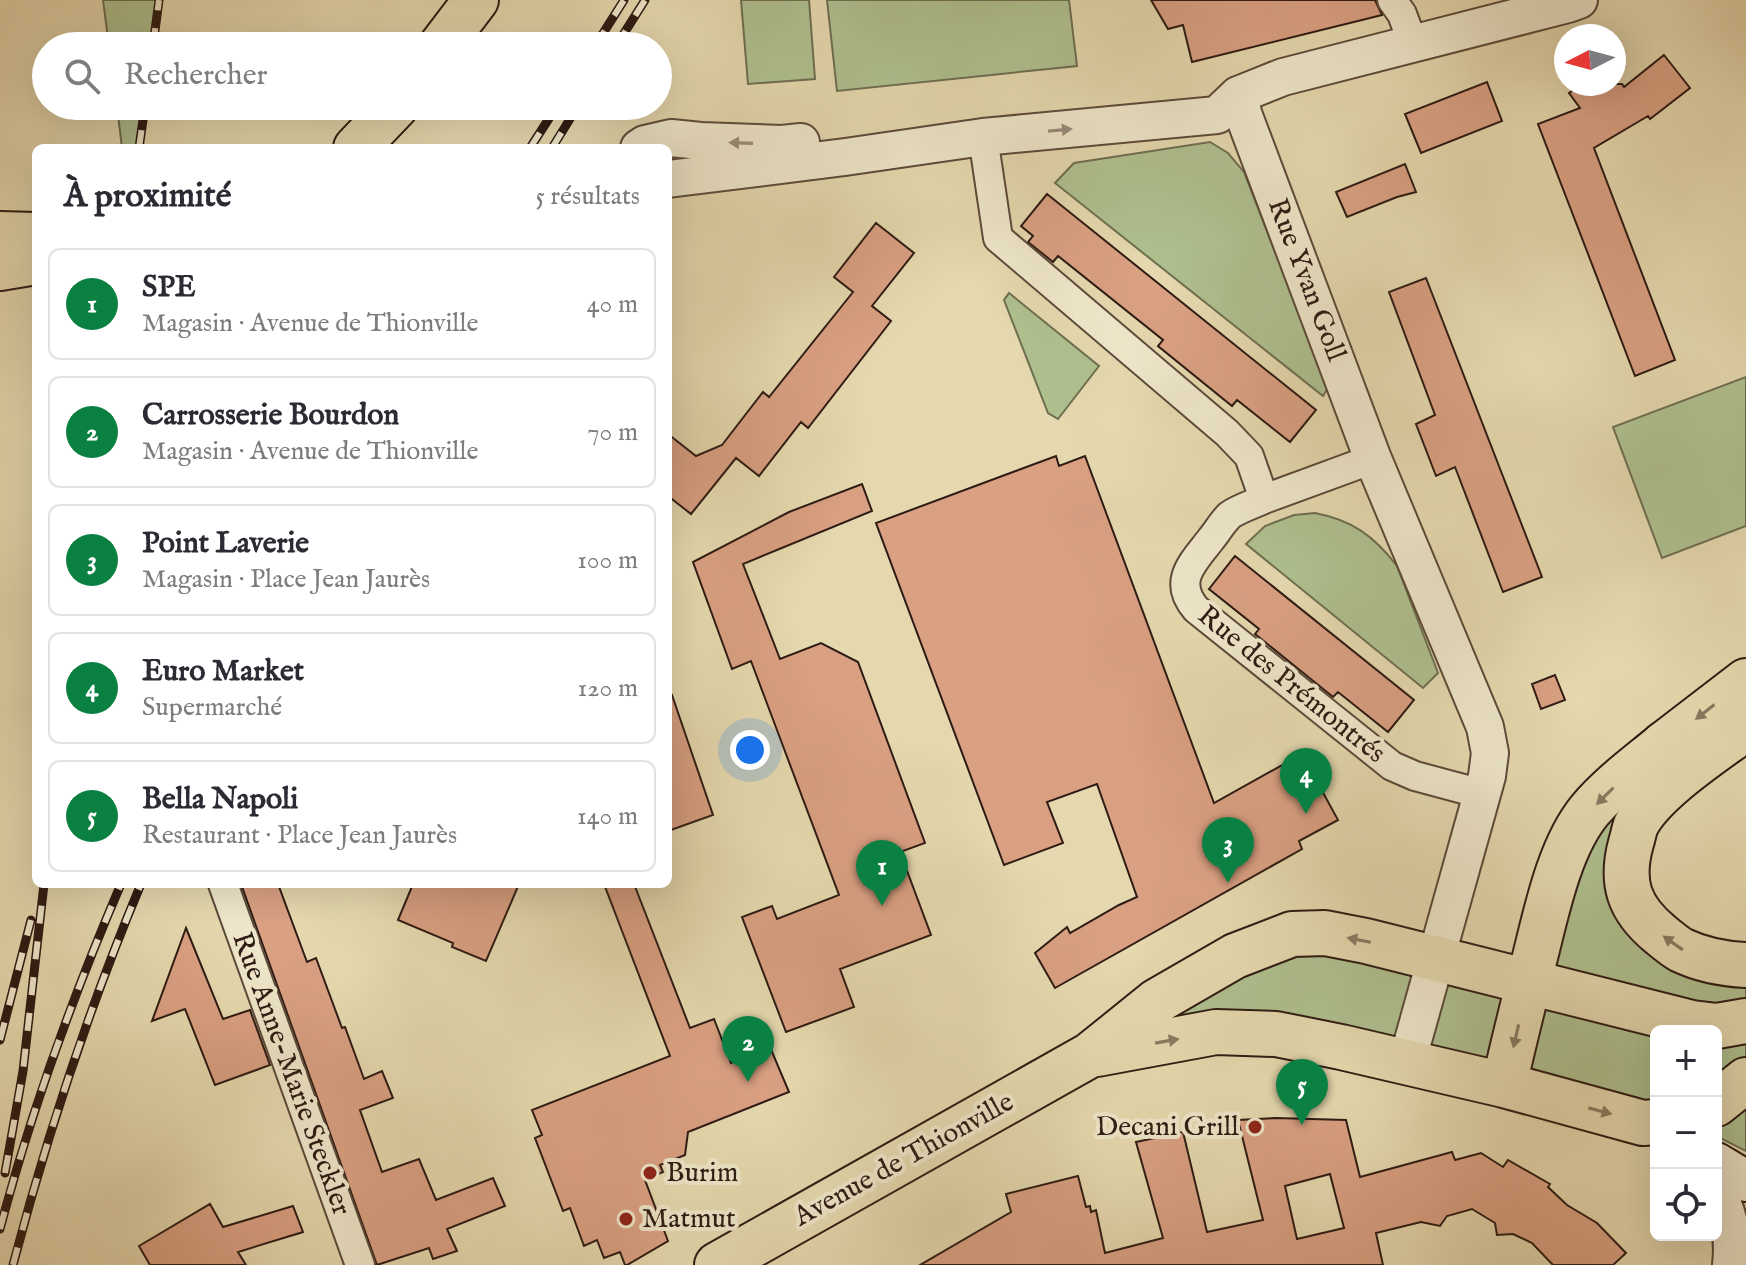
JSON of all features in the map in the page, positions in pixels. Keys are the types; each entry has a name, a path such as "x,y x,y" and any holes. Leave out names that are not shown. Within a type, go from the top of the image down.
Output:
{"main road":[{"path":"452,32 476,0"},
{"path":"360,144 383,120"},
{"path":"0,234 32,235"},
{"path":"0,268 32,263"},
{"path":"1504,1085 1556,876 1588,812 1664,744 1746,681"},
{"path":"1746,728 1652,803 1636,826 1628,855 1626,880 1633,905 1651,926 1679,949 1719,963 1746,965"},
{"path":"1090,1055 1157,1001 1235,956 1292,934 1325,933 1366,941 1692,1023 1717,1026 1746,1021"},
{"path":"1090,1055 1216,1032 1276,1034 1504,1085 1650,1124"},
{"name":"Avenue de Thionville","path":"717,1265 1090,1055"},
{"path":"1722,1099 1746,1080"},
{"path":"1722,1167 1746,1181"}],"street":[{"path":"1392,0 1402,14 1413,44"},
{"path":"672,179 983,137 1217,115 1238,95 1283,77 1579,0"},
{"name":"Rue Yvan Goll","path":"1238,95 1373,459 1485,727 1490,753 1482,794 1407,1062"},
{"path":"645,144 671,138 782,144 961,124 983,137"},
{"path":"983,137 998,238 1227,433 1249,456 1264,499"},
{"name":"Rue des Prémontrés","path":"1373,459 1264,499 1229,516 1185,577 1187,599 1392,766 1415,776 1482,794"},
{"name":"Rue Anne-Marie Steckler","path":"224,888 360,1265"},
{"path":"1722,1201 1729,1223 1731,1265"}],"green space":[{"path":"103,0 162,0 158,32 107,32"},
{"path":"741,0 809,0 815,79 748,84"},
{"path":"827,0 1069,0 1077,66 837,91"},
{"path":"119,120 145,120 141,144 122,144"},
{"path":"1210,142 1228,153 1244,172 1328,388 1323,396 1055,183 1074,163"},
{"path":"1009,293 1099,366 1058,419 1048,413 1004,300"},
{"path":"1746,377 1746,526 1662,558 1613,427"},
{"path":"1315,513 1340,520 1361,531 1380,546 1397,566 1438,673 1423,688 1246,544 1265,526 1294,515"},
{"path":"1613,787 1636,826 1633,905 1746,965 1746,1080 1722,1099 1722,1025 1650,1025 1650,1121 1341,1047 1090,1055 1261,945 1529,981"},
{"path":"1746,1101 1746,1151 1722,1139 1722,1121"}],"building":[{"path":"1151,0 1375,0 1382,15 1192,62 1183,25 1168,29"},
{"path":"1664,55 1690,88 1650,119 1648,116 1594,148 1675,360 1635,376 1538,124 1580,108 1571,96 1626,96 1626,85"},
{"path":"1487,82 1502,121 1421,153 1405,114"},
{"path":"1405,164 1416,192 1347,217 1336,192"},
{"path":"1047,194 1316,410 1290,442 1237,400 1232,406 1158,346 1163,340 1058,256 1053,262 1028,242 1033,236 1021,226"},
{"path":"876,223 914,253 872,306 891,321 808,428 801,422 759,476 736,458 691,514 672,499 672,437 696,456 722,445 763,392 769,397 853,292 834,277"},
{"path":"1426,278 1542,577 1503,592 1455,467 1436,476 1416,424 1435,415 1389,292"},
{"path":"1056,456 1059,466 1085,456 1214,803 1302,754 1338,820 1299,841 1302,849 1055,988 1035,953 1067,927 1070,933 1137,897 1097,784 1047,802 1063,843 1004,865 876,523"},
{"path":"862,484 872,511 743,564 780,659 821,643 858,662 925,843 900,852 931,935 840,969 854,1007 786,1032 742,917 772,906 777,919 839,895 751,661 732,669 693,562 789,512"},
{"path":"1235,556 1414,700 1388,732 1338,692 1333,697 1255,634 1259,629 1209,589"},
{"path":"1555,675 1565,700 1541,709 1532,684"},
{"path":"672,695 713,815 672,830"},
{"path":"242,888 279,888 307,962 316,958 364,1079 382,1071 393,1098 360,1110 382,1172 419,1159 436,1200 493,1178 505,1206 447,1229 457,1251 433,1259 429,1248 377,1265"},
{"path":"411,888 517,888 486,961 398,920"},
{"path":"606,888 636,888 690,1028 714,1019 731,1063 770,1047 789,1092 688,1132 685,1155 660,1165 663,1172 645,1180 668,1241 625,1265 620,1252 604,1258 597,1240 584,1246 570,1208 563,1211 535,1138 542,1135 532,1110 670,1056"},
{"path":"186,928 223,1019 250,1010 270,1065 215,1085 185,1009 152,1021"},
{"path":"1238,1120 1346,1120 1360,1177 1452,1152 1455,1160 1481,1153 1503,1167 1508,1160 1550,1184 1548,1187 1567,1205 1597,1223 1626,1253 1613,1265 1553,1265 1532,1243 1513,1234 1497,1235 1495,1223 1472,1209 1447,1216 1440,1226 1421,1222 1376,1233 1383,1265 920,1265 1011,1212 1006,1194 1078,1176 1086,1207 1090,1206 1091,1212 1096,1210 1105,1253 1163,1238 1136,1142 1183,1132 1207,1232 1263,1220","holes":["1330,1174 1344,1228 1297,1239 1285,1186"]},
{"path":"210,1204 223,1227 293,1206 303,1232 238,1252 246,1265 150,1265 139,1246"}],"railway":[{"path":"155,32 159,0"},
{"path":"604,32 624,0"},
{"path":"625,32 645,0"},
{"path":"140,144 143,120"},
{"path":"533,144 548,120"},
{"path":"554,144 569,120"},
{"path":"5,1173 23,1071 44,888"},
{"path":"0,1229 54,1054 119,888"},
{"path":"13,1265 70,1072 139,888"},
{"path":"0,1040 31,920"}],"place":[{"name":"Euro Market","path":"1306,814"},
{"name":"Point Laverie","path":"1228,883"},
{"name":"SPE","path":"882,906"},
{"name":"Carrosserie Bourdon","path":"748,1082"},
{"name":"Bella Napoli","path":"1302,1125"},
{"name":"Decani Grill","path":"1255,1127"},
{"name":"Burim","path":"650,1173"},
{"name":"Matmut","path":"626,1219"}]}
